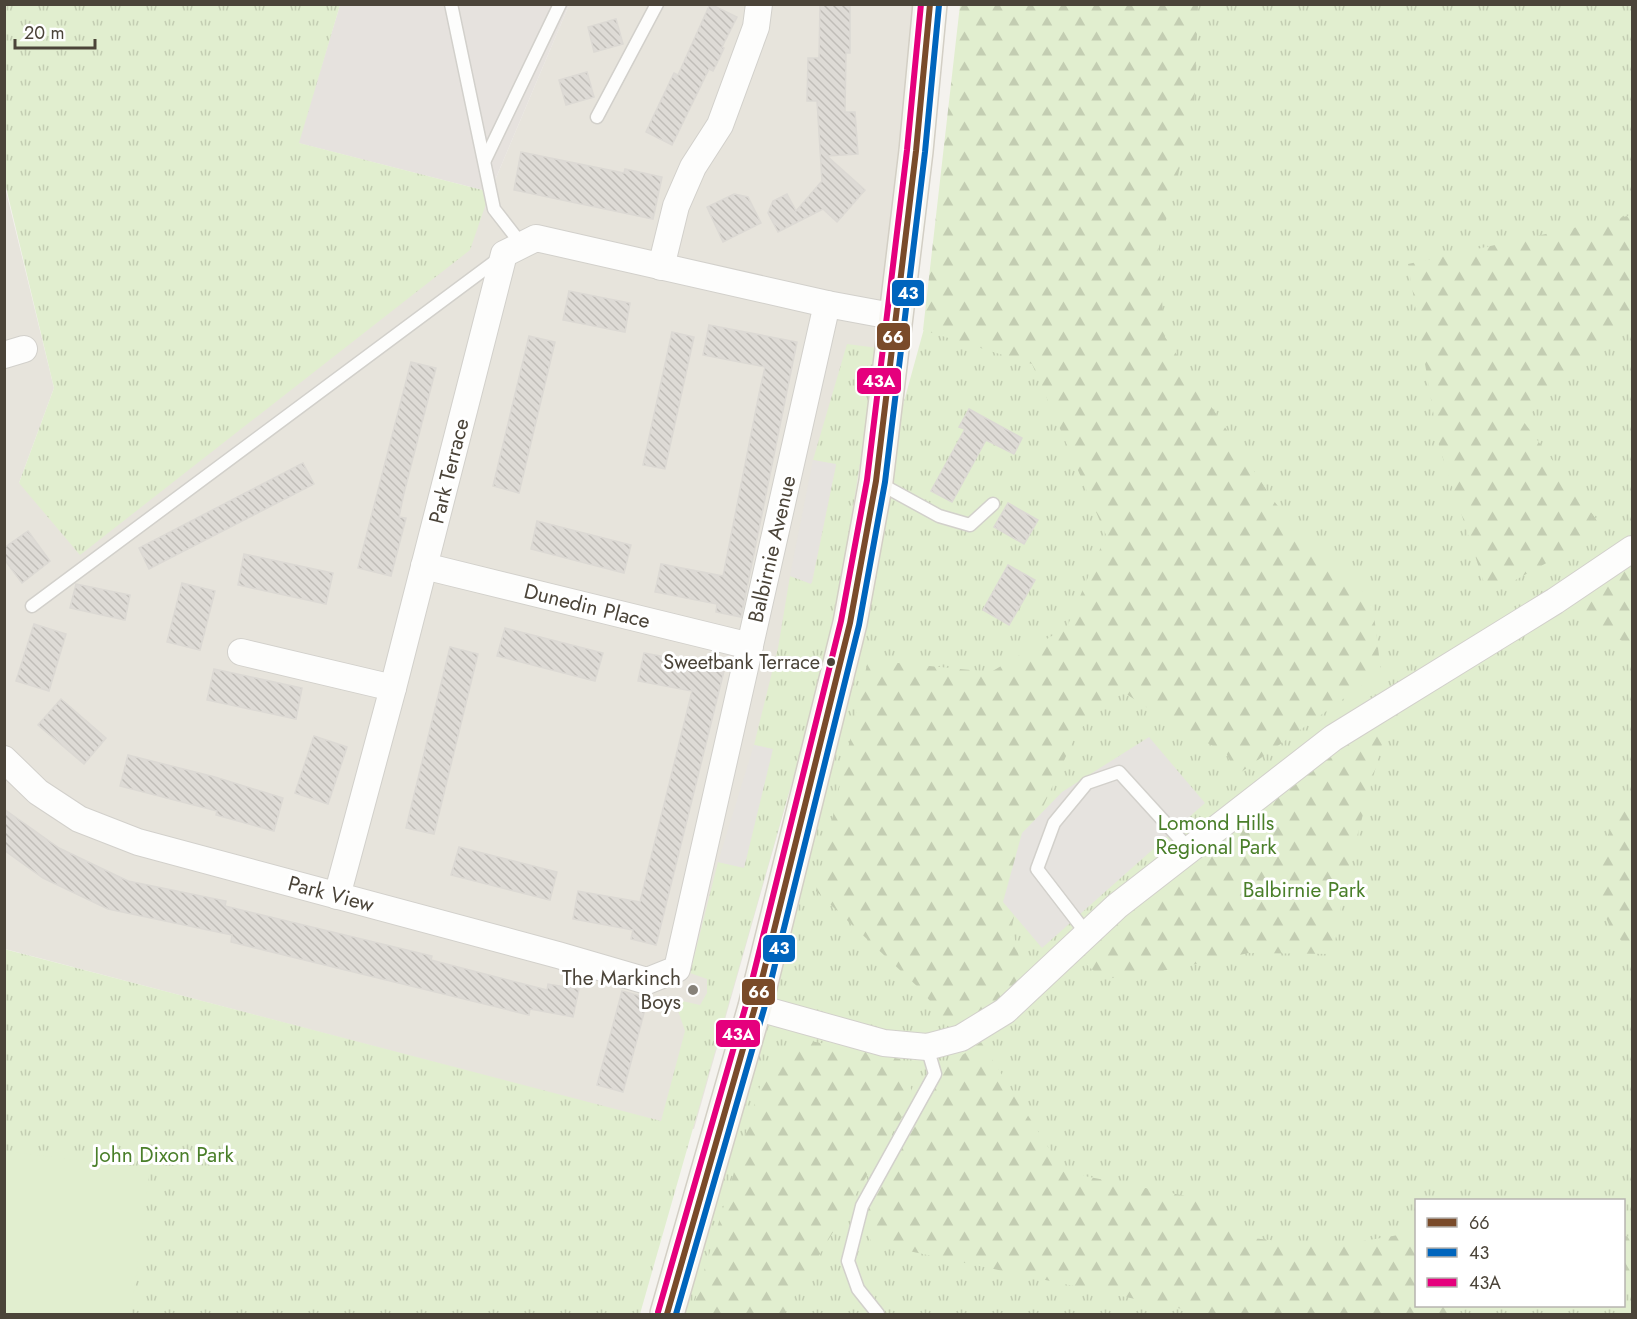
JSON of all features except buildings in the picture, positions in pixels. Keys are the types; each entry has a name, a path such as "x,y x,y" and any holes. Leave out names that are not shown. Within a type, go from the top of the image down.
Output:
{"main road":[{"path":"666,1314 755,1007 850,623 876,481 916,151 930,4"}],"street":[{"path":"662,267 676,206 693,167 720,125 756,27 759,4"},
{"path":"513,250 536,238 827,304 897,317"},
{"name":"Park Terrace","path":"337,896 424,566 513,250"},
{"name":"Balbirnie Avenue","path":"677,969 827,304"},
{"path":"755,1007 884,1043 927,1047 961,1038 1005,1011 1117,906 1333,738 1555,601 1632,549"},
{"name":"Dunedin Place","path":"424,566 750,646"},
{"path":"241,652 393,688"},
{"name":"Park View","path":"4,759 38,792 79,819 138,842 647,981 677,969"}],"lane":[{"path":"32,606 513,250 494,209 451,4"},
{"path":"485,160 560,4"},
{"path":"597,117 657,4"},
{"path":"876,481 939,516 970,525 993,504"},
{"path":"1087,934 1037,868 1054,823 1087,783 1119,772 1190,850"},
{"path":"878,1314 858,1289 848,1261 862,1206 935,1074 927,1047"}],"shaded area":[{"path":"340,5 569,5 490,192 298,143"},
{"path":"569,5 918,5 886,300 836,616 823,673 694,1129 5,949 4,183 54,388 19,483 490,192"},
{"path":"813,460 836,464 811,584 790,576"},
{"path":"1149,737 1205,803 1042,948 1003,902 1022,833 1062,792"},
{"path":"754,745 773,749 744,868 718,862"}],"green space":[{"path":"4,5 340,5 299,143 490,192 470,250 80,555 19,483 54,388 5,183"},
{"path":"960,5 1198,5 1194,113 1158,251 1165,337 1274,501 1307,544 1372,599 1381,672 1237,775 1226,753 1174,725 1120,690 1077,732 1028,840 1012,927 1027,991 961,1038 920,989 816,891 868,660 991,672 1067,627 1106,535 1032,364 923,330"},
{"name":"Lomond Hills Regional Park","path":"1013,5 1632,5 1632,1314 653,1314"},
{"path":"1632,215 1632,312 1523,421 1605,531 1488,595 1439,446 1408,264"},
{"name":"John Dixon Park","path":"847,344 878,348 836,616 823,673 640,1314 5,1314 4,949 661,1121 685,1031 673,996 682,1001 700,1005 707,993 707,979 690,973 718,862 744,867 772,749 754,745 778,648 790,576 812,583 836,465 813,460"},
{"path":"1632,549 1632,647 1555,601"},
{"name":"Balbirnie Park","path":"1394,700 1345,881 1333,954 1249,953 1142,975 1103,979 1070,950"},
{"path":"1632,804 1632,951 1616,935 1607,920 1601,903 1599,884 1603,848 1610,831"},
{"path":"806,1040 900,1059 914,1097 784,1314 691,1314 761,1083 778,1055 789,1047"},
{"path":"981,1042 1064,1172 1196,1198 1252,1238 1328,1247 1415,1232 1415,1307 1473,1307 1451,1314 1206,1314 871,1243 862,1206 935,1074"},
{"path":"5,1151 150,1169 131,1314 5,1314"},
{"path":"1625,1236 1632,1237 1632,1283 1625,1281"}],"transit line":[{"name":"43A","path":"658,1312 746,1005 841,621 867,480 907,150 921,4"},
{"name":"66","path":"667,1314 755,1007 850,623 876,481 916,151 930,4"},
{"name":"43","path":"676,1314 764,1009 859,625 885,482 925,152 939,5"}],"place":[{"name":"Sweetbank Terrace","path":"831,662"},
{"name":"The Markinch Boys","path":"693,990"}]}
